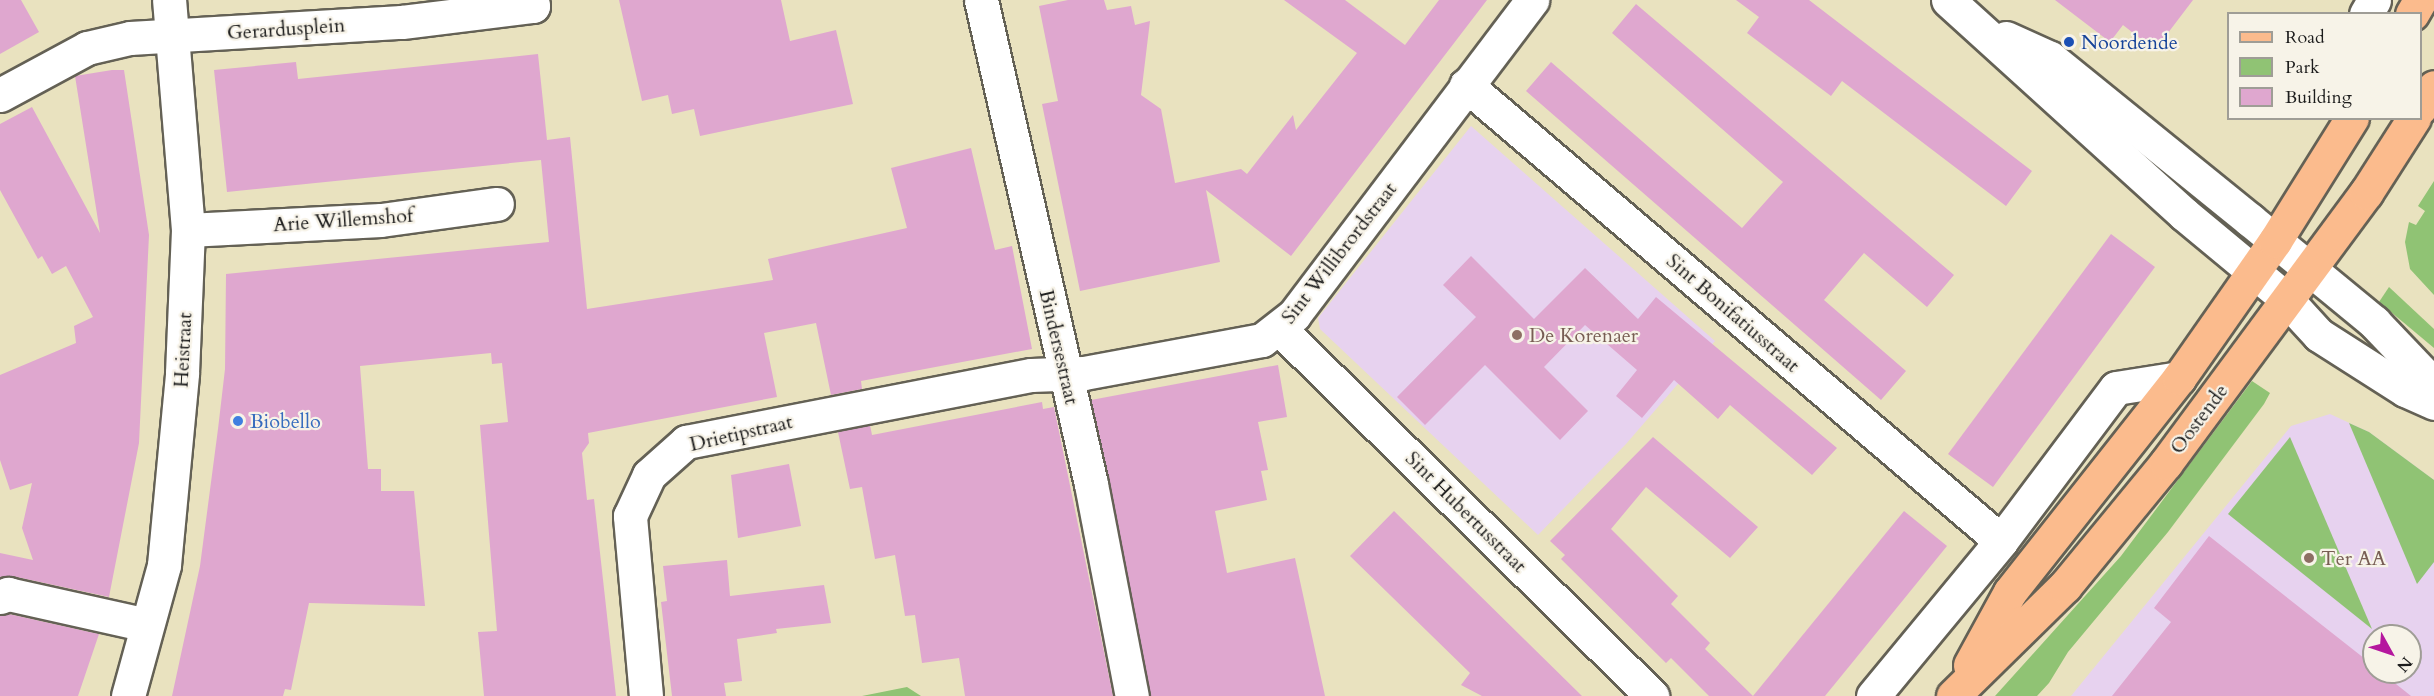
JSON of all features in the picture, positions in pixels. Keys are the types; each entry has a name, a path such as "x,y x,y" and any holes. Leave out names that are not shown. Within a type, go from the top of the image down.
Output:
{"main road":[{"path":"2422,106 2434,87"},
{"name":"Oostende","path":"1953,696 2010,592 2179,378 2275,241 2351,120"},
{"name":"Oostende","path":"1953,696 2066,586 2166,463 2285,298 2366,193 2413,120"}],"street":[{"name":"Heistraat","path":"128,696 165,554 182,373 188,230 169,37 169,0"},
{"name":"Gerardusplein","path":"0,95 87,48 130,38 169,37 401,11 533,6 532,0"},
{"name":"Bindersestraat","path":"981,0 1091,484 1132,696"},
{"name":"Sint Willibrordstraat","path":"1065,374 1263,340 1280,329 1532,0"},
{"path":"1948,0 2184,214 2285,298 2319,335 2405,390 2434,403"},
{"path":"1975,23 2050,58 2374,322 2434,385"},
{"name":"Sint Bonifatiusstraat","path":"1466,85 2001,541"},
{"name":"Arie Willemshof","path":"188,230 381,220 497,204"},
{"name":"Sint Hubertusstraat","path":"1280,329 1652,696"},
{"name":"Drietipstraat","path":"646,696 630,516 650,475 686,442 1031,375 1065,374"},
{"name":"Oostende","path":"1873,696 2001,541 2116,388 2179,378"},
{"path":"0,597 8,594 147,625"}],"shaded area":[{"name":"De Korenaer","path":"1471,126 1715,341 1626,444 1538,535 1320,329 1318,318"},
{"name":"Ter AA","path":"2330,414 2369,432 2434,480 2434,696 2071,696 2291,426"}],"green space":[{"path":"2434,181 2434,295 2410,269 2405,242 2409,222 2416,225 2425,211 2418,206"},
{"path":"2389,287 2434,329 2434,348 2379,302"},
{"path":"2252,381 2270,393 2264,404 2168,532 2068,652 2049,683 2037,696 1995,696 2121,556"},
{"path":"2349,423 2369,432 2434,480 2434,562 2417,584"},
{"path":"2290,437 2370,624 2366,624 2228,514"},
{"path":"907,687 921,696 862,696"}],"building":[{"path":"0,0 21,0 39,32 0,54"},
{"path":"619,0 781,0 790,41 836,30 853,104 700,136 694,109 672,114 668,95 642,101"},
{"path":"1068,0 1104,0 1107,10 1131,6 1135,25 1150,21 1141,95 1161,109 1175,183 1241,169 1247,174 1293,115 1296,130 1357,53 1284,0 1345,0 1405,45 1439,0 1487,0 1291,256 1206,190 1220,262 1080,291 1042,104 1058,101 1039,6"},
{"path":"1736,0 1809,0 2032,171 2006,206 1842,81 1831,96 1747,33 1759,17"},
{"path":"2055,0 2193,0 2155,50 2123,25 2110,42"},
{"path":"1636,4 1954,275 1927,307 1864,253 1824,300 1906,371 1881,400 1526,91 1551,62 1742,228 1783,182 1612,33"},
{"path":"538,54 547,140 570,137 587,309 773,280 768,259 907,228 891,168 971,148 995,250 1012,246 1032,349 861,381 862,389 831,395 816,323 764,333 777,397 588,433 589,443 582,453 587,500 594,499 616,696 484,696 478,632 497,631 480,425 508,422 502,363 492,364 491,353 360,366 368,469 381,469 381,491 414,491 425,606 309,603 291,690 285,689 283,696 172,696 200,566 218,429 225,369 226,274 549,242 541,160 227,192 214,70 296,62 298,79"},
{"path":"124,70 149,235 139,443 109,597 12,576 0,577 0,553 33,560 22,528 32,483 10,490 0,460 0,375 76,343 74,326 93,317 66,266 52,274 42,256 38,259 0,190 0,124 32,107 100,233 75,76"},
{"path":"2111,234 2155,267 1993,487 1948,454"},
{"path":"1471,256 1534,319 1585,268 1638,319 1656,297 1837,448 1812,475 1730,405 1718,419 1674,380 1642,418 1616,396 1637,370 1585,325 1544,367 1588,411 1560,440 1485,365 1425,425 1397,397 1476,317 1443,285"},
{"path":"1278,365 1287,417 1258,422 1268,470 1261,471 1267,500 1215,511 1227,573 1295,558 1325,696 1150,696 1091,400"},
{"path":"1042,402 1043,409 1054,407 1113,696 965,696 959,658 922,663 915,615 905,616 895,555 875,559 862,487 850,489 838,432 870,425 872,435"},
{"path":"1653,437 1758,527 1730,558 1646,487 1611,529 1678,596 1671,604 1710,643 1705,649 1753,696 1709,696 1671,658 1666,663 1561,559 1565,555 1550,541"},
{"path":"789,464 801,526 738,538 731,475"},
{"path":"1394,511 1582,696 1482,696 1461,685 1470,673 1350,556"},
{"path":"1904,511 1947,546 1825,696 1753,696"},
{"path":"2209,536 2362,657 2362,684 2396,684 2411,696 2112,696 2171,622 2154,608"},
{"path":"727,560 730,596 824,585 831,623 776,629 777,633 737,639 742,681 724,683 726,696 672,696 661,602 667,601 663,566"},
{"path":"9,614 99,634 78,696 0,696 0,615"}],"place":[{"name":"Noordende","path":"2069,42"},
{"name":"De Korenaer","path":"1517,335"},
{"name":"Biobello","path":"238,421"},
{"name":"Ter AA","path":"2309,558"}]}
